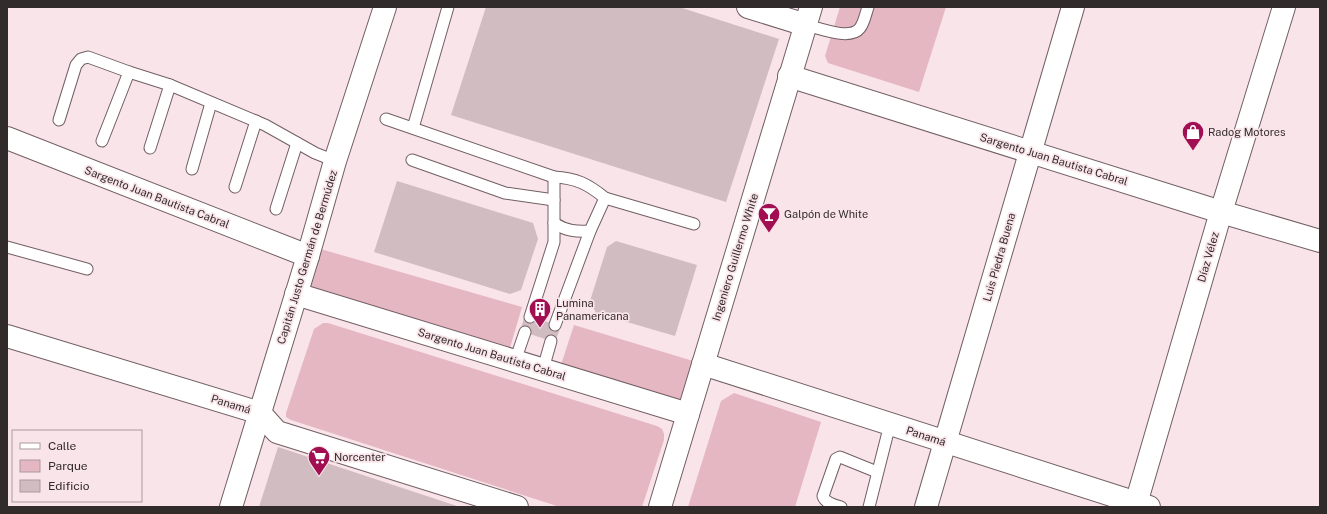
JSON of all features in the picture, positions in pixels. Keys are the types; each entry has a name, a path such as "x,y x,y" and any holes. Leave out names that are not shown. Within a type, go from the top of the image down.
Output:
{"street":[{"name":"Capitán Justo Germán de Bermúdez","path":"231,507 308,256 335,161 385,7"},
{"path":"748,7 808,16"},
{"name":"Luis Piedra Buena","path":"926,507 1073,7"},
{"name":"Díaz Vélez","path":"1140,506 1221,212 1284,7"},
{"name":"Ingeniero Guillermo White","path":"660,507 808,16"},
{"name":"Sargento Juan Bautista Cabral","path":"789,76 1221,212 1320,241"},
{"name":"Sargento Juan Bautista Cabral","path":"7,138 308,256"},
{"name":"Sargento Juan Bautista Cabral","path":"296,294 688,414"},
{"name":"Panamá","path":"7,336 260,413 277,432 517,507"},
{"name":"Panamá","path":"704,364 1140,506"}],"lane":[{"path":"413,128 448,7"},
{"path":"808,16 845,35 853,34 860,28 868,7"},
{"path":"59,120 76,65 81,59 88,57 170,85 256,121 315,153 335,161"},
{"path":"102,141 129,72"},
{"path":"150,148 170,85"},
{"path":"192,169 211,103"},
{"path":"386,119 554,177 565,177 580,181 594,188 605,198 694,224"},
{"path":"235,187 256,121"},
{"path":"276,209 297,143"},
{"path":"412,160 505,193 554,200"},
{"path":"530,317 554,242 554,177"},
{"path":"555,325 590,231 605,198"},
{"path":"554,223 571,231 590,231"},
{"path":"7,247 87,269"},
{"path":"515,361 525,332"},
{"path":"543,369 551,341"},
{"path":"870,507 877,472 890,424"},
{"path":"841,507 827,502 823,496 836,459 840,457 877,472"}],"green space":[{"path":"840,7 946,7 919,92 828,63 825,56"},
{"path":"310,246 522,307 507,358 296,294"},
{"path":"323,323 328,323 657,426 662,429 664,440 642,507 560,507 291,420 286,417 286,413 314,329"},
{"path":"574,325 703,364 688,414 558,374"},
{"path":"734,393 821,422 795,507 688,507 721,401"}],"building":[{"path":"486,7 679,7 779,39 726,202 451,115"},
{"path":"397,181 533,223 538,239 521,290 510,294 374,252"},
{"path":"616,241 697,265 675,336 596,313 590,301 607,247"},
{"name":"Lumina Panamericana","path":"525,315 561,326 555,342 520,331"},
{"name":"Norcenter","path":"278,447 460,507 259,507"}],"place":[{"name":"Radog Motores","path":"1193,152"},
{"name":"Galpón de White","path":"769,234"},
{"name":"Lumina Panamericana","path":"540,328"},
{"name":"Norcenter","path":"319,476"}]}
